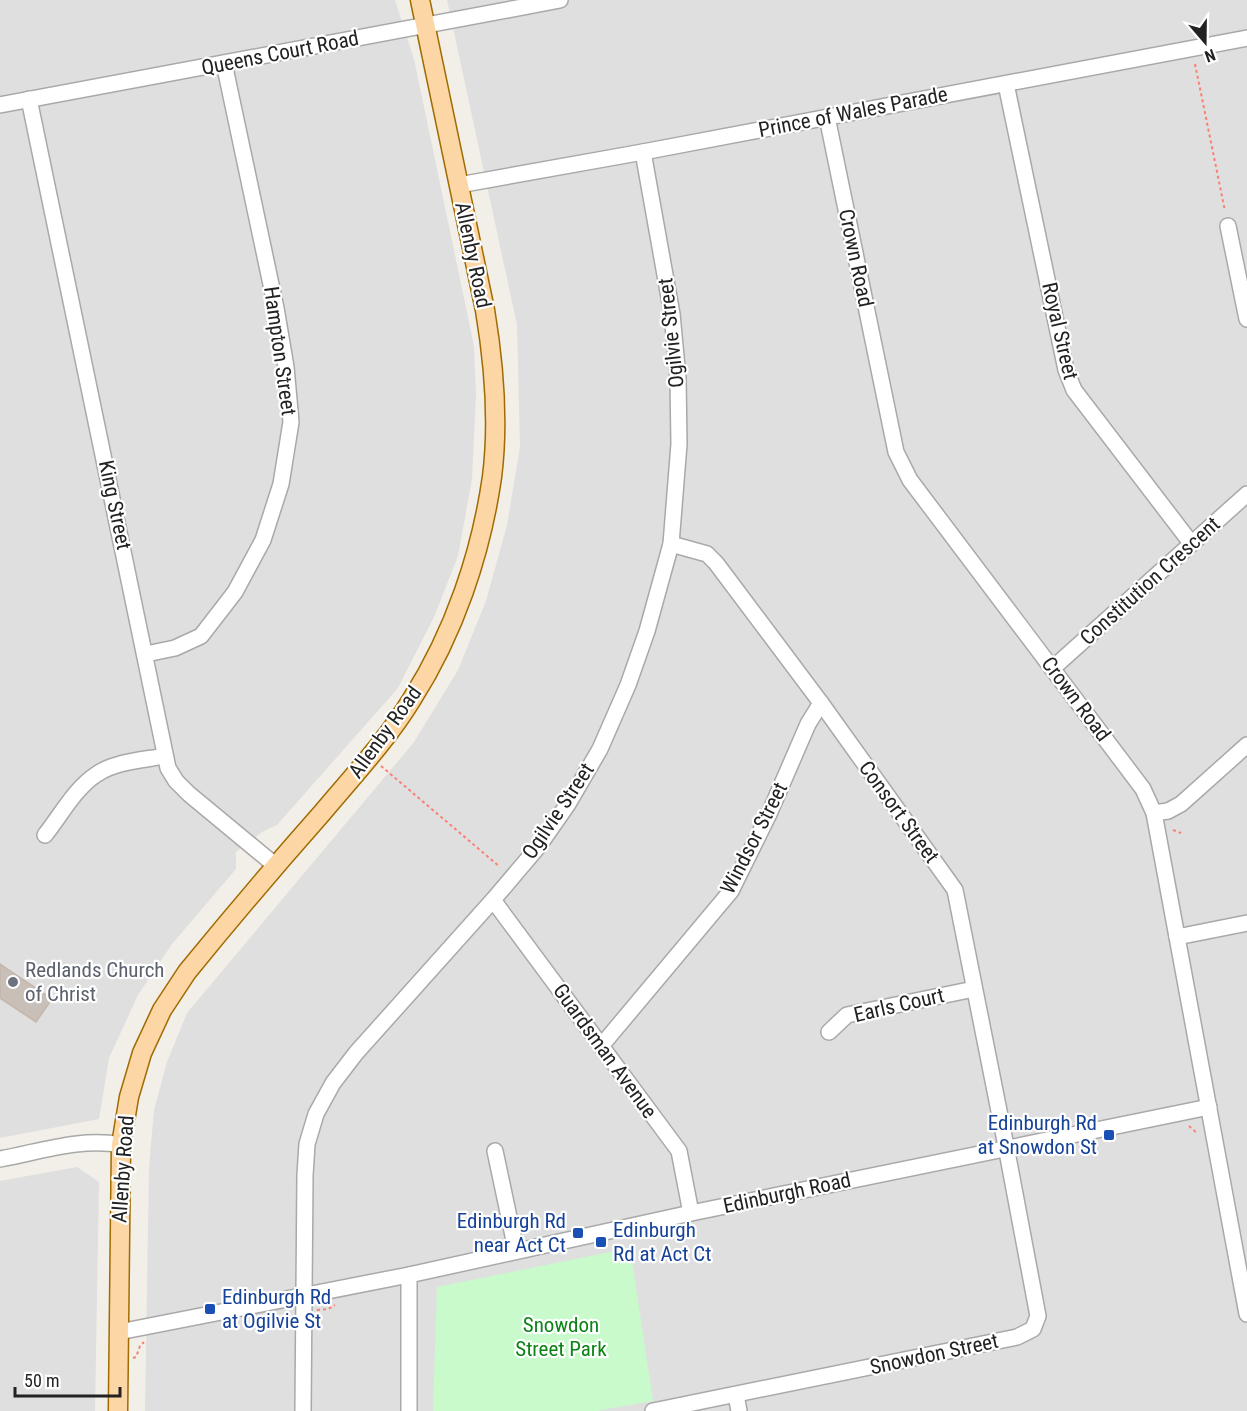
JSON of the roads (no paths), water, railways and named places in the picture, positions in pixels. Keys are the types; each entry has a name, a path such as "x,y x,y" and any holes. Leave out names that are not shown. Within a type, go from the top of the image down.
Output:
{"main road":[{"name":"Allenby Road","path":"118,1411 121,1145 129,1097 142,1053 162,1010 187,972 370,756 412,699 442,645 462,595 480,539 492,476 495,413 492,353 420,0"}],"street":[{"name":"Queens Court Road","path":"0,105 560,0"},
{"name":"Prince of Wales Parade","path":"459,185 1247,38"},
{"name":"Hampton Street","path":"146,654 175,648 201,636 235,592 263,540 281,484 291,422 286,367 276,308 224,63"},
{"name":"Royal Street","path":"1006,84 1066,370 1074,390 1191,543"},
{"name":"King Street","path":"29,99 168,768 176,781 189,794 276,866"},
{"name":"Crown Road","path":"827,117 896,452 901,466 1143,789 1154,813 1247,1314"},
{"name":"Ogilvie Street","path":"303,1411 305,1175 307,1144 316,1114 333,1083 356,1053 493,900 538,847 568,804 600,749 628,685 671,544 679,444 678,378 672,314 643,152"},
{"path":"1228,226 1247,319"},
{"name":"Constitution Crescent","path":"1053,668 1247,494"},
{"name":"Consort Street","path":"671,544 707,554 716,563 955,890 1007,1148"},
{"name":"Windsor Street","path":"602,1045 730,891 769,814 808,724 820,703"},
{"path":"1154,813 1168,811 1180,804 1247,745"},
{"path":"45,835 77,793 98,773 117,765 165,756"},
{"name":"Guardsman Avenue","path":"493,900 679,1152 691,1213"},
{"path":"1177,937 1247,922"},
{"name":"Earls Court","path":"829,1032 847,1015 974,989"},
{"name":"Edinburgh Road","path":"119,1332 304,1303 516,1250 1209,1107"},
{"path":"0,1159 85,1143 106,1142 121,1145"},
{"name":"Snowdon Street","path":"653,1411 1017,1337 1033,1329 1038,1316 1007,1148"},
{"path":"495,1151 516,1250"},
{"path":"409,1275 409,1411"},
{"path":"736,1395 739,1411"}],"place":[{"name":"Redlands Church of Christ","path":"13,982"},
{"name":"Edinburgh Rd at Snowdon St","path":"1109,1135"},
{"name":"Edinburgh Rd near Act Ct","path":"578,1233"},
{"name":"Edinburgh Rd at Act Ct","path":"601,1242"},
{"name":"Edinburgh Rd at Ogilvie St","path":"210,1309"}],"park label":[{"name":"Snowdon Street Park","path":"561,1337"}]}
